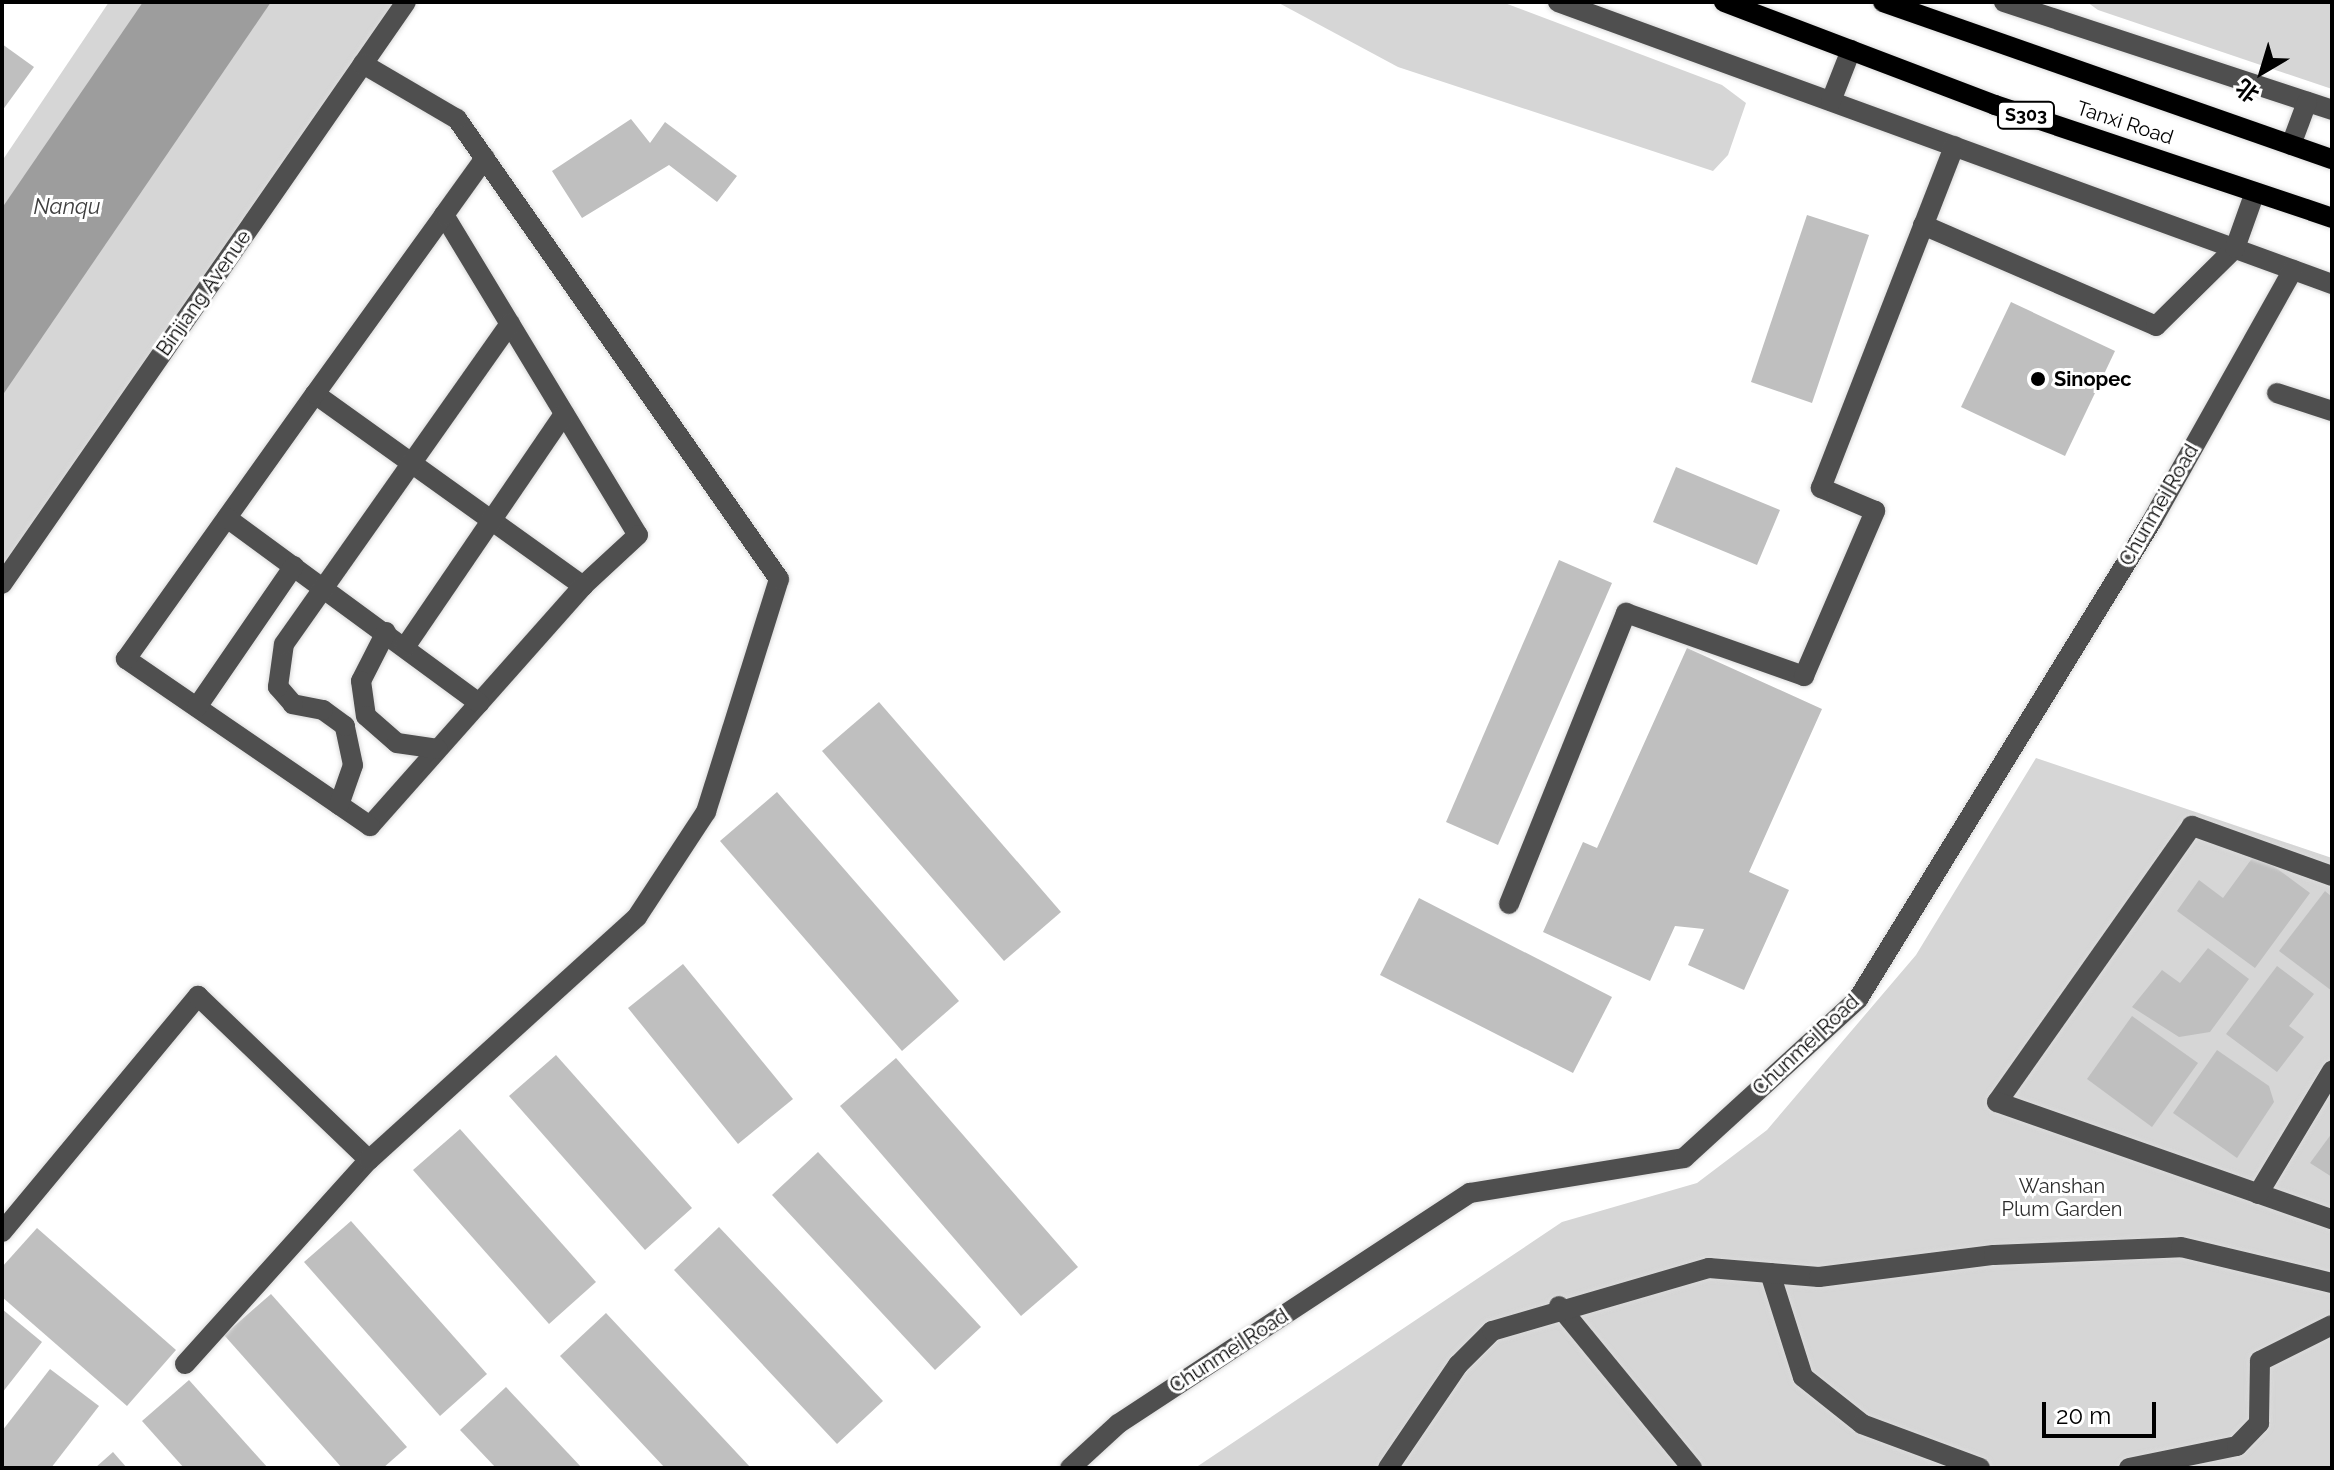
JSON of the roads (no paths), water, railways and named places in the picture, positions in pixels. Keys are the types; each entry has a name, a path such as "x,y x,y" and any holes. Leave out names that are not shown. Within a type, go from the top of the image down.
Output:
{"main road":[{"name":"Tanxi Road","path":"1724,2 1851,50 2332,218"},
{"name":"Tanxi Road","path":"1883,2 2332,159"}],"street":[{"name":"Binjiang Avenue","path":"2,584 406,2"},
{"path":"1558,2 2332,284"},
{"path":"2008,3 2332,110"},
{"path":"1831,101 1851,50"},
{"path":"185,1364 369,1160 637,917 706,812 779,579 457,119 363,64"},
{"path":"2291,145 2307,102"},
{"path":"1509,904 1626,613 1804,676 1875,511 1821,488 1954,146"},
{"path":"444,215 638,535 583,586 370,826 126,659 315,394 485,158"},
{"path":"1923,225 2156,326 2235,248 2255,192"},
{"name":"Chunmei Road","path":"1070,1468 1118,1424 1470,1193 1684,1158 1858,999 2152,521 2293,270"},
{"path":"339,805 353,765 345,726 323,710 293,704 278,687 284,644 327,589 510,324"},
{"path":"2277,393 2332,411"},
{"path":"315,394 583,586"},
{"path":"405,647 564,414"},
{"path":"227,518 479,703"},
{"path":"197,707 294,566"},
{"path":"386,632 361,681 366,716 397,743 438,749"},
{"path":"2332,876 2192,826 1997,1102 2332,1219"},
{"path":"2,1232 198,996 369,1160"},
{"path":"2258,1194 2332,1071"},
{"path":"1388,1468 1458,1365 1492,1331 1559,1306 1709,1268 1819,1277 1994,1255 2181,1247 2332,1283"},
{"path":"1770,1273 1803,1377 1862,1424 1980,1468"},
{"path":"1559,1306 1692,1468"},
{"path":"2129,1468 2237,1446 2259,1423 2260,1361 2332,1325"}],"water":[{"name":"Nanqu","path":"143,2 271,2 2,396 2,208"}],"place":[{"name":"Sinopec","path":"2038,379"}],"park label":[{"name":"Wanshan Plum Garden","path":"2062,1198"}]}
